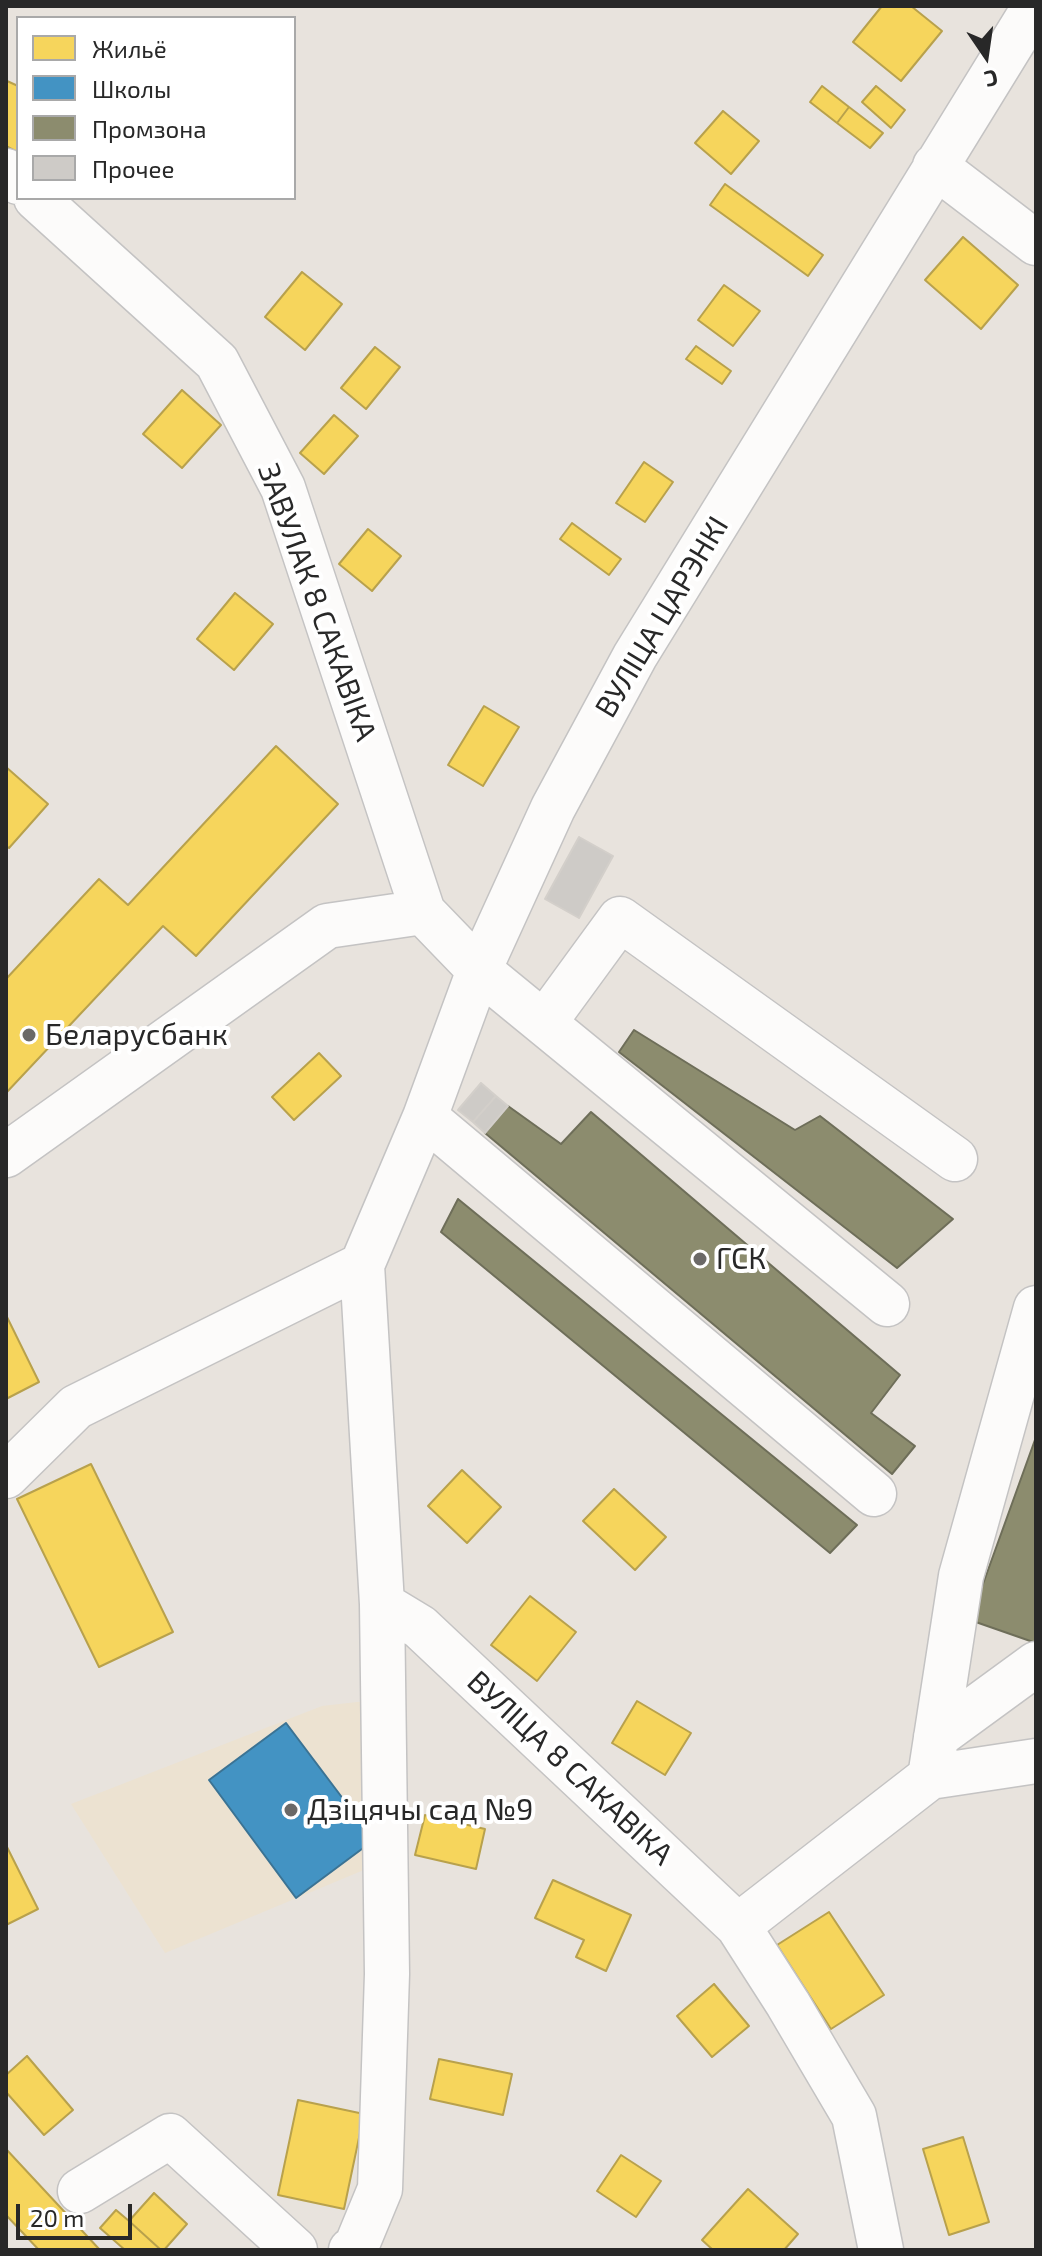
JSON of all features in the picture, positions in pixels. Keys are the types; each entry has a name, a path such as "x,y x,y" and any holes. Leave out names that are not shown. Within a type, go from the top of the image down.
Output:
{"street":[{"name":"ВУЛІЦА ЦАРЭНКІ","path":"362,1265 425,1117 479,970 553,808 635,656 1035,6"},
{"path":"935,166 1036,243"},
{"name":"ЗАВУЛАК 8 САКАВІКА","path":"38,200 217,362 283,488 423,912 479,970 887,1304"},
{"path":"6,1155 327,926 423,912"},
{"path":"544,1023 620,919 955,1159"},
{"path":"425,1117 874,1494"},
{"path":"6,1476 76,1407 362,1265 382,1604 387,1974 380,2189 356,2247 351,2250"},
{"path":"933,1757 961,1576 1036,1308"},
{"name":"ВУЛІЦА 8 САКАВІКА","path":"382,1604 420,1627 738,1926 854,2116 881,2250"},
{"path":"738,1926 1036,1664"},
{"path":"933,1757 1036,1761"},
{"path":"80,2191 170,2136 295,2250"}],"shaded area":[{"path":"366,1701 371,1867 165,1953 71,1804 322,1706"}],"building: Жильё":[{"path":"882,6 911,6 942,31 901,81 853,42"},
{"path":"7,81 16,85 16,151 6,146"},
{"path":"822,86 849,107 837,123 810,102"},
{"path":"876,86 905,110 891,128 862,102"},
{"path":"849,107 883,133 870,148 837,123"},
{"path":"723,111 759,141 731,174 695,143"},
{"path":"725,184 823,255 808,276 710,205"},
{"path":"963,237 1018,285 981,329 925,280"},
{"path":"302,272 342,304 305,350 265,317"},
{"path":"724,285 760,311 733,346 698,320"},
{"path":"696,346 731,371 722,384 686,359"},
{"path":"375,347 400,367 366,409 341,388"},
{"path":"182,390 221,425 182,468 143,434"},
{"path":"334,415 358,436 324,474 300,453"},
{"path":"644,462 673,482 645,522 616,503"},
{"path":"572,523 621,559 609,575 560,539"},
{"path":"368,529 401,556 372,591 339,564"},
{"path":"235,593 273,624 234,670 197,639"},
{"path":"484,706 519,727 483,786 448,765"},
{"path":"276,746 338,804 196,956 163,926 6,1093 6,979 99,879 128,905"},
{"path":"6,767 48,804 9,848 6,846"},
{"path":"319,1053 341,1076 294,1120 272,1097"},
{"path":"6,1315 39,1382 6,1399"},
{"path":"91,1464 173,1632 99,1667 17,1499"},
{"path":"462,1470 501,1507 467,1543 428,1506"},
{"path":"614,1489 666,1537 635,1570 583,1521"},
{"path":"530,1596 576,1632 537,1681 491,1645"},
{"path":"637,1701 691,1733 665,1775 612,1743"},
{"path":"425,1815 485,1829 476,1869 415,1855"},
{"path":"6,1845 38,1909 6,1925"},
{"path":"553,1880 631,1915 606,1971 576,1957 584,1940 535,1918"},
{"path":"829,1912 884,1995 831,2029 777,1945"},
{"path":"714,1984 749,2026 712,2057 677,2016"},
{"path":"27,2056 73,2110 44,2135 6,2092 6,2075"},
{"path":"439,2059 512,2074 503,2115 430,2099"},
{"path":"298,2100 364,2114 344,2209 278,2195"},
{"path":"963,2137 989,2222 949,2235 923,2149"},
{"path":"6,2149 100,2250 39,2250 6,2215"},
{"path":"621,2155 661,2181 636,2217 597,2191"},
{"path":"748,2189 798,2234 784,2250 713,2250 702,2240"},
{"path":"154,2193 187,2224 164,2250 129,2221"},
{"path":"116,2210 161,2250 125,2250 100,2228"}],"building: Школы":[{"name":"Дзіцячы сад №9","path":"286,1723 374,1840 296,1898 209,1780"}],"building: Промзона":[{"path":"634,1030 795,1130 820,1116 953,1219 897,1268 619,1052"},
{"name":"ГСК","path":"508,1106 561,1144 591,1112 900,1375 871,1413 915,1446 892,1474 485,1133"},
{"path":"458,1199 857,1525 830,1553 441,1232"},
{"path":"1036,1437 1036,1643 970,1620"}],"building: Прочее":[{"path":"579,837 613,856 579,918 545,899"},
{"path":"481,1083 496,1096 473,1122 458,1110"},
{"path":"496,1096 508,1106 485,1133 473,1122"}],"place":[{"name":"Беларусбанк","path":"29,1035"},
{"name":"ГСК","path":"700,1259"},
{"name":"Дзіцячы сад №9","path":"291,1810"}]}
